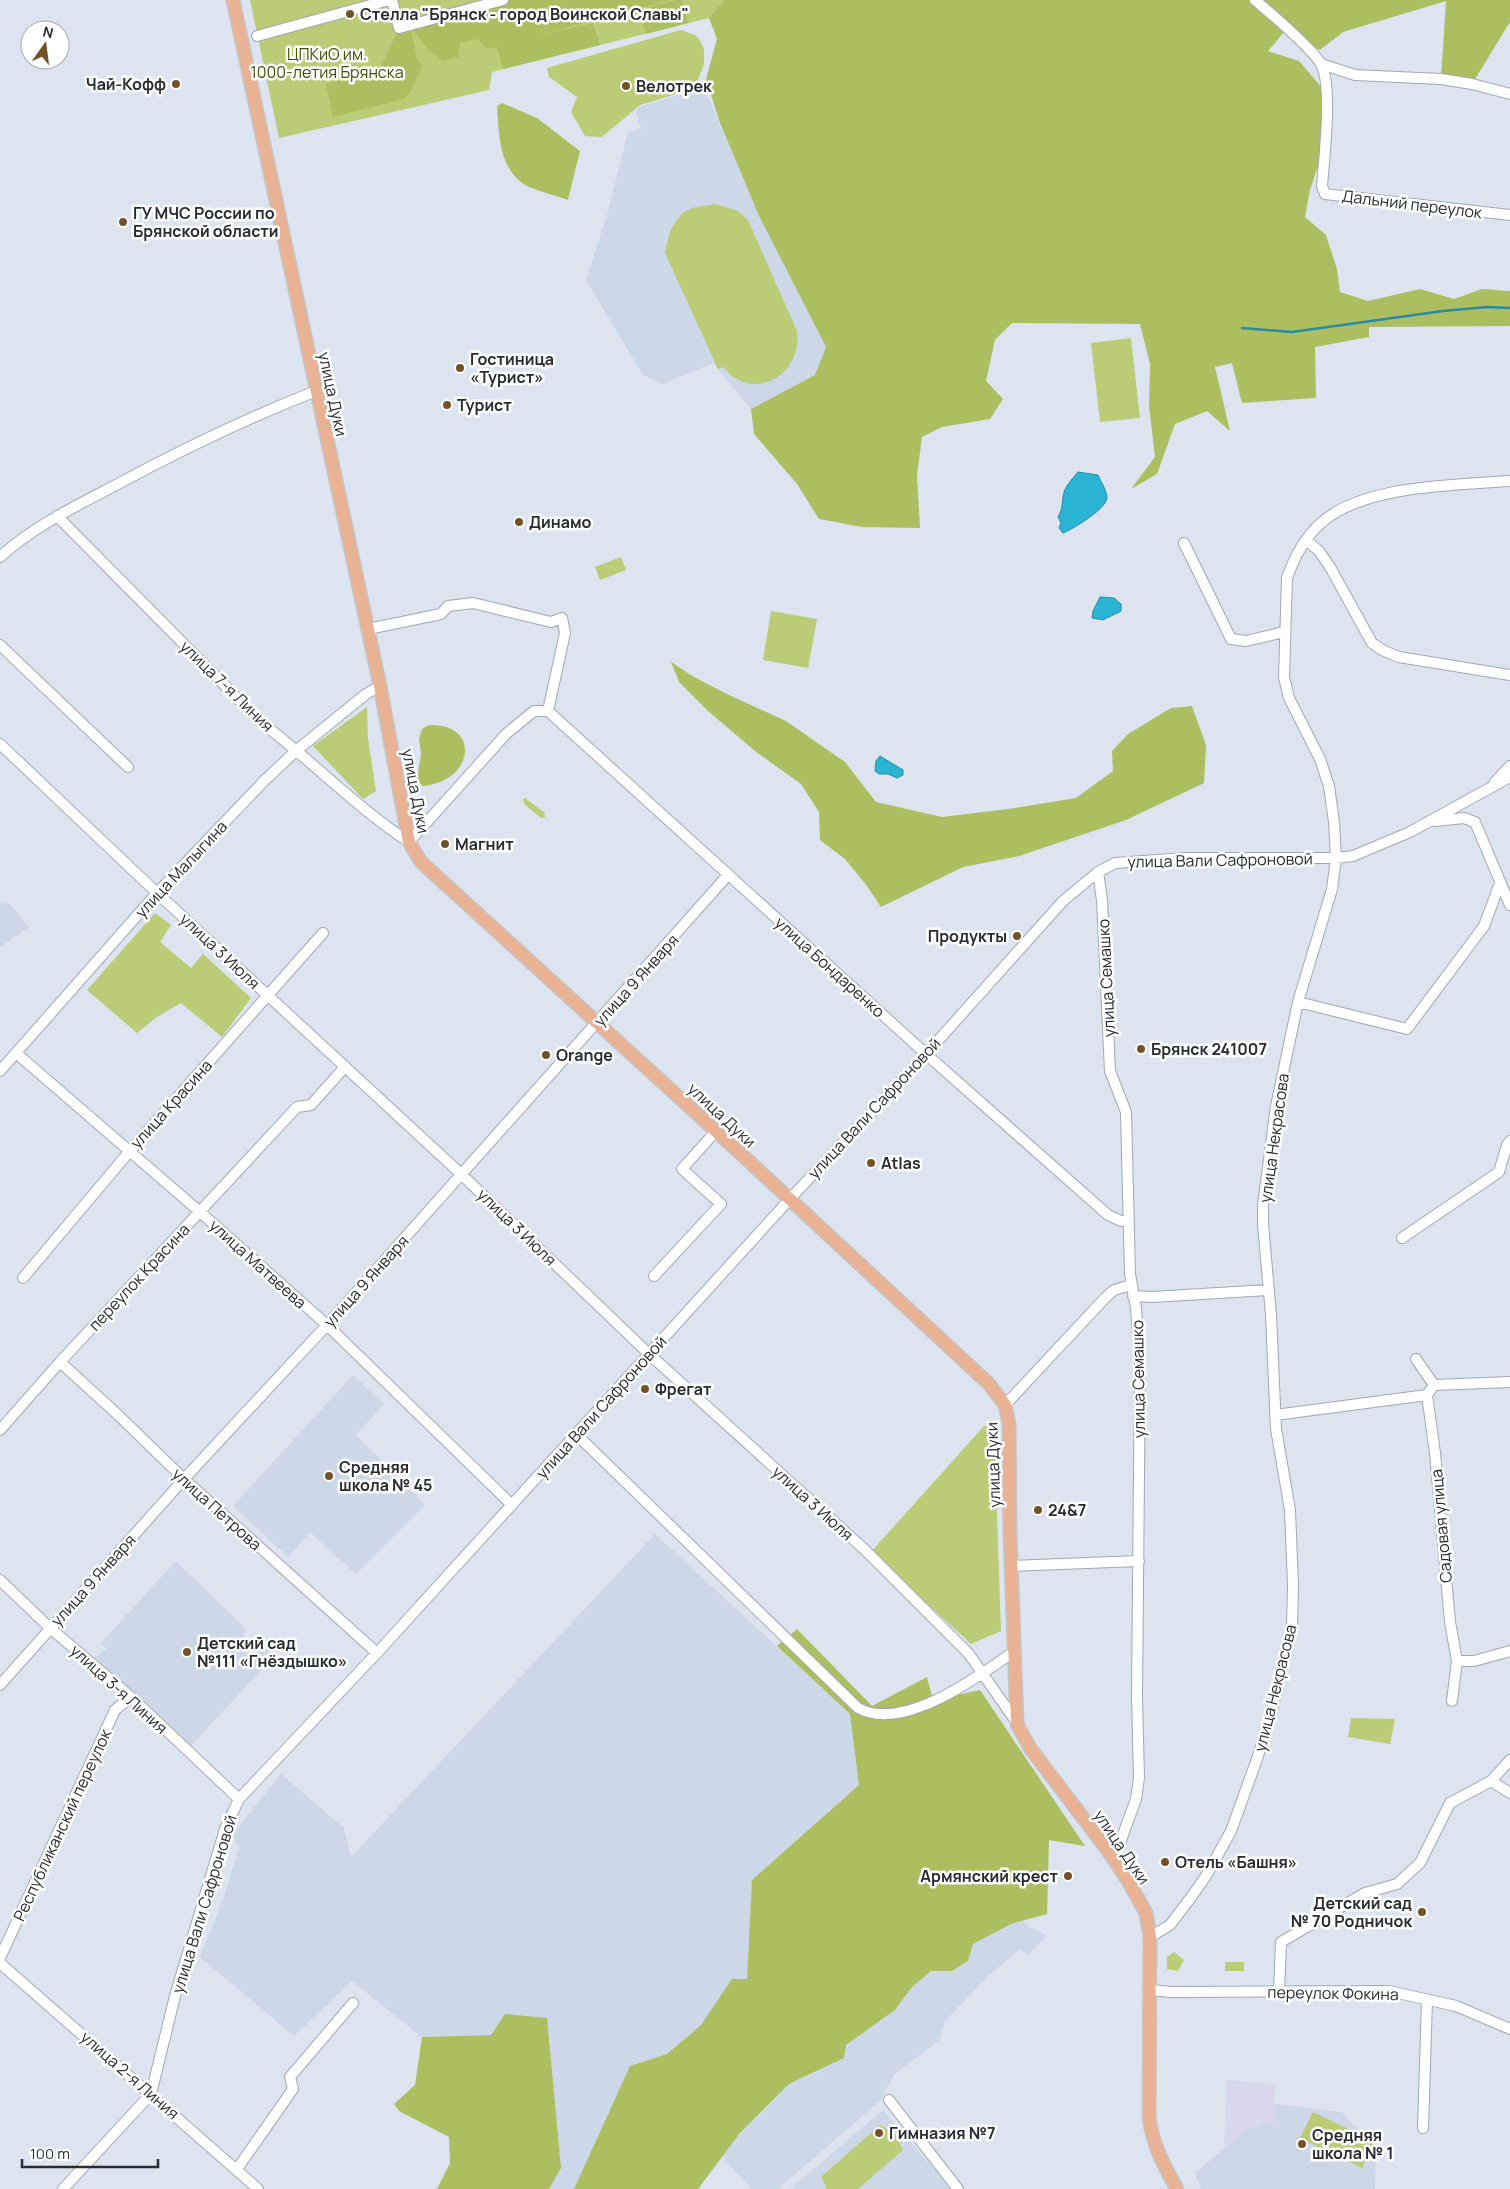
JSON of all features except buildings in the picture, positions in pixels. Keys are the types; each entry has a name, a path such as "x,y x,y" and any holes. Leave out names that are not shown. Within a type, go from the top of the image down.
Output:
{"main road":[{"name":"улица Дуки","path":"233,0 380,686 409,842 421,862 716,1131 989,1384 1005,1405 1009,1424 1017,1724 1030,1748 1109,1852 1146,1913 1150,1937 1150,2124 1152,2139 1177,2189"}],"street":[{"path":"257,36 390,0 399,28 503,0"},
{"path":"1255,0 1321,64 1355,75 1441,79 1472,84 1510,94"},
{"name":"Дальний переулок","path":"1321,64 1326,95 1322,186 1325,194 1510,215"},
{"path":"0,557 21,539 57,516 175,454 316,390"},
{"name":"улица Некрасова","path":"1150,1937 1170,1925 1192,1896 1222,1848 1238,1815 1258,1759 1292,1626 1293,1585 1290,1510 1275,1415 1263,1224 1264,1187 1276,1106 1298,1002 1332,889 1336,858 1333,805 1329,786 1320,760 1301,725 1287,691 1284,677 1287,578 1291,566 1306,540 1321,522 1339,511 1378,496 1423,488 1510,481"},
{"name":"улица 7-я Линия","path":"57,516 262,723 297,750 352,801 409,842"},
{"path":"1306,540 1318,551 1330,567 1372,643 1384,652 1510,675"},
{"path":"1184,543 1231,639 1246,641 1284,632"},
{"path":"368,629 441,614 448,606 473,603 550,622 562,618 564,633 548,711 534,711 506,734 409,842"},
{"path":"0,645 128,767"},
{"name":"улица Малыгина","path":"0,1071 156,893 297,750 366,694 380,686"},
{"name":"улица Бондаренко","path":"548,711 926,1054 1108,1215 1121,1221 1128,1221"},
{"name":"улица 3 Июля","path":"0,744 156,893 461,1174 649,1354 864,1549 969,1654 1017,1724"},
{"path":"1490,787 1510,766"},
{"path":"1431,821 1510,777"},
{"path":"1431,821 1464,818 1475,822 1510,905"},
{"name":"улица Вали Сафроновой","path":"63,2189 151,2094 175,1996 225,1829 239,1799 377,1653 789,1200 926,1054 1055,908 1098,872 1115,863 1184,858 1336,858 1353,856 1431,821"},
{"name":"улица Семашко","path":"1098,872 1102,900 1110,1071 1126,1112 1131,1285 1136,1308 1140,1362 1137,1696 1139,1778 1136,1800 1120,1843 1109,1852"},
{"name":"улица 9 Января","path":"0,1685 184,1479 327,1325 728,875"},
{"path":"1298,1002 1406,1029 1484,926 1500,883"},
{"name":"улица Красина","path":"23,1278 129,1152 323,933"},
{"name":"улица Матвеева","path":"16,1053 327,1325 512,1505"},
{"name":"переулок Красина","path":"0,1430 60,1362 297,1107 310,1106 344,1068"},
{"path":"654,1276 721,1204 682,1169 716,1131"},
{"path":"1402,1238 1499,1172 1510,1141"},
{"path":"1005,1405 1106,1297 1114,1290 1131,1285"},
{"path":"1133,1296 1152,1297 1268,1290"},
{"path":"1416,1359 1434,1385"},
{"name":"улица Петрова","path":"60,1362 116,1412 184,1479 377,1653"},
{"path":"1434,1385 1510,1382"},
{"path":"1275,1415 1427,1395 1434,1385"},
{"name":"Садовая улица","path":"1427,1395 1435,1453 1450,1622 1457,1661 1452,1701"},
{"path":"576,1434 858,1708 866,1713 904,1712 964,1686 1015,1651"},
{"path":"1012,1566 1138,1561"},
{"name":"улица 3-я Линия","path":"0,1580 50,1628 131,1697 239,1799"},
{"path":"1457,1661 1474,1661 1510,1651"},
{"name":"Республиканский переулок","path":"0,1958 115,1710 131,1697"},
{"path":"1280,1991 1281,1942 1365,1893 1397,1884 1420,1863 1450,1803 1491,1780 1510,1760"},
{"path":"1491,1780 1510,1793"},
{"name":"улица 2-я Линия","path":"0,1963 258,2189"},
{"name":"переулок Фокина","path":"1151,1990 1170,1992 1389,1991 1456,2006 1510,2029"},
{"path":"1424,2128 1427,2000"},
{"path":"237,2170 293,2089 290,2077 353,2002"},
{"path":"889,2100 958,2189"}],"shaded area":[{"path":"704,87 759,216 826,347 815,375 751,409 713,363 662,384 643,375 586,280 607,215 628,132 641,129 636,112 639,107"},
{"path":"9,903 29,927 0,947 0,904"},
{"name":"Средняя школа № 45","path":"353,1375 384,1404 356,1435 425,1505 356,1574 310,1532 288,1557 233,1506"},
{"path":"655,1534 850,1714 859,1785 752,1880 747,1980 732,1980 701,2025 667,2054 630,2066 574,2189 549,2189 561,2168 491,2035 422,2037 352,1981 294,2036 200,1957 223,1899 239,1848 232,1835 281,1774 344,1828 351,1857"},
{"name":"Детский сад №111 «Гнёздышко»","path":"176,1561 247,1630 243,1634 251,1643 257,1638 275,1655 191,1746 104,1666 101,1668 94,1658 107,1649 101,1643"},
{"path":"1021,1921 1047,1936 1028,1955 1020,1949 987,1977 944,2022 940,2040 894,2074 881,2100 778,2189 752,2189 722,2157 749,2123 760,2115 789,2084 818,2072 845,2050 845,2045 895,2010 912,1987 931,1971 952,1971 968,1961 973,1944 1011,1924"},
{"path":"1227,2080 1275,2084 1274,2123 1262,2123 1257,2128 1247,2129 1224,2147"},
{"name":"Средняя школа № 1","path":"1275,2104 1342,2112 1350,2122 1376,2142 1375,2189 1201,2189 1195,2173 1247,2129 1257,2128 1261,2123 1274,2123"},
{"name":"Гимназия №7","path":"883,2110 951,2189 790,2189"}],"green space":[{"name":"ЦПКиО им. 1000-летия Брянска","path":"250,0 724,0 709,18 492,72 489,90 279,138"},
{"path":"502,0 670,0 532,37 593,23 600,45 503,69 497,47 487,49 478,39 460,43 458,57 442,61 428,49 411,28 417,59 422,66 411,91 404,99 333,117 326,84 379,71 399,28"},
{"path":"682,0 688,23 646,34 639,10"},
{"path":"724,0 1510,0 1510,22 1472,84 1441,79 1446,1 1343,32 1320,50 1285,31 1268,51 1299,61 1324,90 1324,148 1310,190 1305,217 1326,235 1337,269 1340,292 1368,301 1420,289 1454,299 1482,289 1510,291 1510,326 1369,327 1369,337 1315,347 1316,398 1242,403 1232,363 1215,367 1230,431 1207,411 1175,424 1157,474 1131,489 1155,457 1149,406 1150,364 1140,324 1012,323 995,340 986,381 1003,399 990,419 942,427 922,437 917,475 920,528 862,527 819,519 797,484 754,434 751,409 815,375 826,347 759,216 720,123 706,79 717,39 709,18"},
{"name":"Велотрек","path":"681,30 697,36 704,49 704,64 698,80 686,91 640,105 602,137 585,136 571,112 577,97 549,77 547,68"},
{"path":"502,103 537,118 580,151 568,200 527,186 511,171 502,151 500,140 497,106"},
{"path":"715,204 738,211 748,220 797,331 797,347 792,360 784,371 774,379 761,383 748,383 735,378 723,367 718,369 665,253 670,231 683,213 692,208"},
{"path":"1131,338 1140,418 1100,422 1091,343"},
{"path":"621,557 626,570 600,580 595,567"},
{"path":"771,611 817,619 808,668 763,660"},
{"path":"671,662 694,677 731,696 786,721 845,762 876,802 942,817 1076,798 1113,771 1112,751 1128,734 1171,708 1192,706 1206,745 1204,783 1126,820 1019,856 963,867 881,907 845,859 820,840 819,812 801,784 755,751 708,711 679,682"},
{"path":"367,707 368,739 376,791 363,799 313,746"},
{"path":"429,725 446,727 457,733 464,742 465,753 461,764 453,774 440,782 423,786 417,780 421,753 419,739 422,729"},
{"path":"525,798 544,812 545,817 541,818 524,804 523,799"},
{"path":"155,913 171,925 160,942 191,968 203,954 251,998 222,1037 181,1003 157,1017 137,1033 87,990"},
{"path":"984,1426 994,1427 1001,1631 971,1644 871,1552"},
{"path":"797,1629 872,1706 927,1677 933,1700 980,1690 1085,1846 1049,1840 1047,1914 1011,1924 973,1944 968,1961 952,1971 931,1971 912,1987 895,2010 846,2045 844,2058 789,2084 740,2133 698,2189 574,2189 630,2066 667,2054 701,2025 732,1979 747,1979 752,1880 859,1785 850,1714 777,1646"},
{"path":"1351,1718 1395,1719 1390,1744 1348,1737"},
{"path":"1174,1952 1184,1960 1178,1971 1167,1969 1167,1957"},
{"path":"1225,1962 1244,1962 1244,1971 1225,1971"},
{"path":"505,2014 547,2018 561,2168 549,2189 437,2189 450,2163 449,2137 399,2111 394,2104 415,2085 422,2037 491,2035"},
{"path":"1313,2112 1375,2142 1362,2168 1300,2138"},
{"path":"880,2125 895,2134 903,2150 858,2189 827,2189 821,2177"}],"water":[{"path":"1078,472 1098,475 1107,498 1101,508 1095,513 1063,533 1059,528 1061,523 1058,517 1065,490"},
{"path":"1100,597 1114,598 1121,604 1121,611 1103,620 1092,618 1093,611"},
{"path":"880,756 903,770 903,775 897,778 888,774 879,774 875,771 876,761"}],"waterway":[{"path":"1242,328 1292,332 1443,311 1487,307 1510,308"}],"place":[{"name":"Стелла \"Брянск - город Воинской Славы\"","path":"350,14"},
{"name":"Чай-Кофф","path":"176,84"},
{"name":"Велотрек","path":"626,86"},
{"name":"ГУ МЧС России по Брянской области","path":"123,222"},
{"name":"Гостиница «Турист»","path":"460,368"},
{"name":"Турист","path":"447,405"},
{"name":"Динамо","path":"519,522"},
{"name":"Магнит","path":"445,844"},
{"name":"Продукты","path":"1017,936"},
{"name":"Брянск 241007","path":"1141,1049"},
{"name":"Orange","path":"546,1055"},
{"name":"Atlas","path":"871,1163"},
{"name":"Фрегат","path":"645,1389"},
{"name":"Средняя школа № 45","path":"329,1476"},
{"name":"24&7","path":"1038,1510"},
{"name":"Детский сад №111 «Гнёздышко»","path":"187,1652"},
{"name":"Отель «Башня»","path":"1165,1862"},
{"name":"Армянский крест","path":"1068,1876"},
{"name":"Детский сад № 70 Родничок","path":"1422,1912"},
{"name":"Гимназия №7","path":"879,2133"},
{"name":"Средняя школа № 1","path":"1302,2144"}]}
